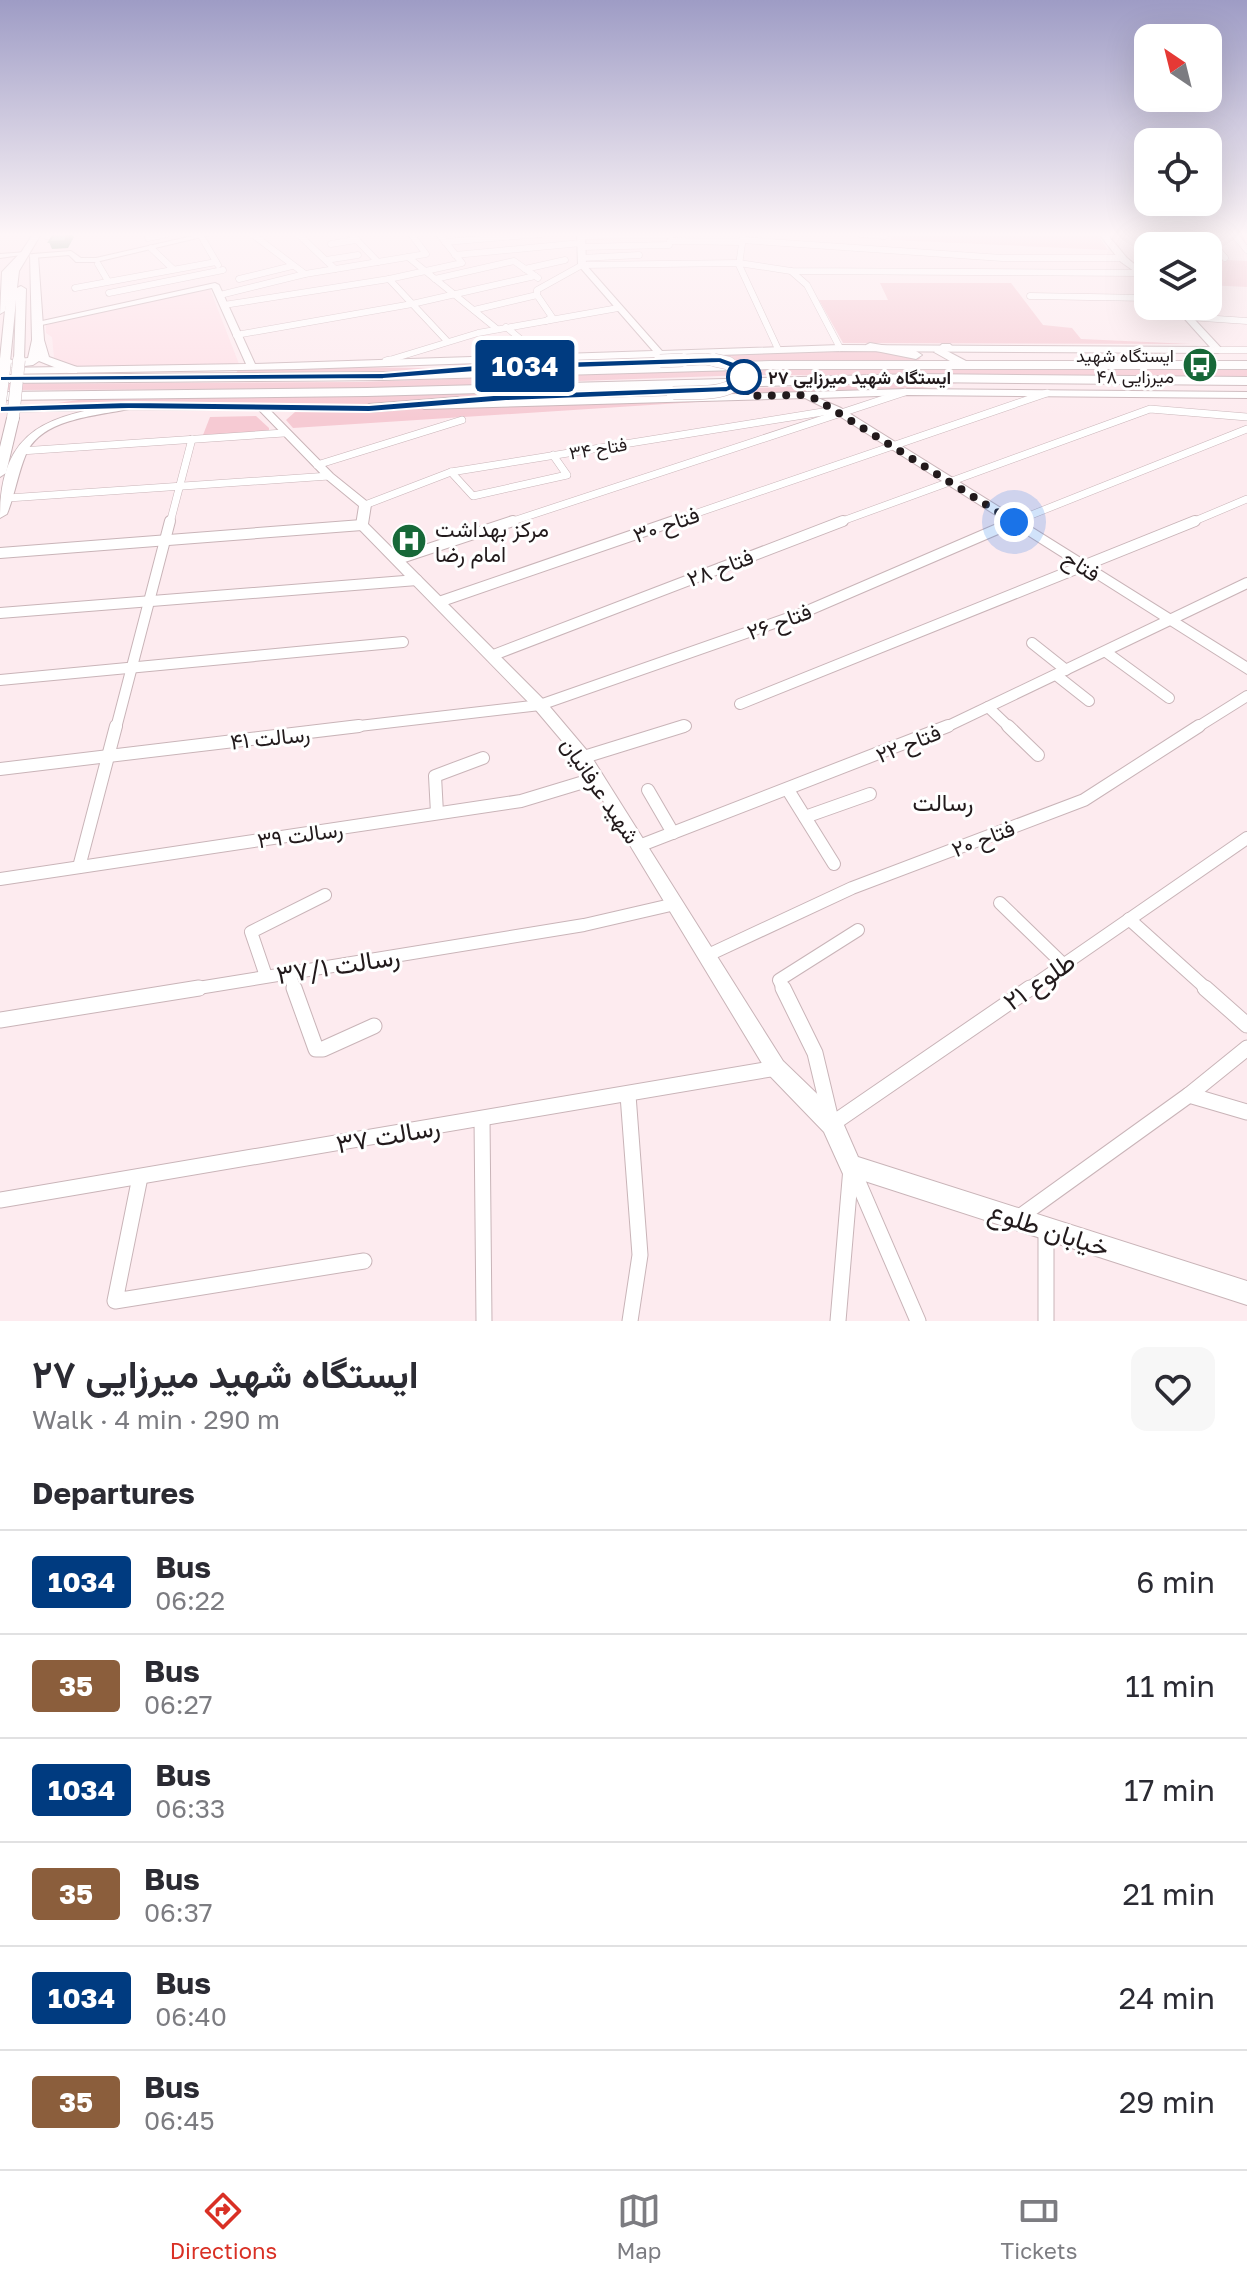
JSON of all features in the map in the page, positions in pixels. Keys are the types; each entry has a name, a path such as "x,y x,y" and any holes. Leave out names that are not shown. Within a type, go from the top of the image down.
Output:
{"highway":[{"path":"33,296 38,340 44,359 73,370"},
{"path":"0,311 1,299"},
{"path":"2,366 33,361 38,340"},
{"path":"946,346 940,352 962,363"},
{"path":"870,347 962,363"},
{"path":"369,408 506,397 727,389 738,384 744,375 738,367 720,360 659,357 383,376"},
{"path":"0,379 383,376 770,365 1247,365"},
{"path":"299,366 488,368"},
{"path":"0,399 1008,378 1247,381"},
{"path":"941,392 1008,378"}],"main road":[{"path":"0,399 10,296"},
{"path":"0,473 13,418 21,296"},
{"path":"0,514 8,498 21,451 28,440 49,426 89,413 129,406"}],"street":[{"path":"113,296 125,304"},
{"path":"37,323 165,296"},
{"path":"220,296 252,367"},
{"path":"222,300 236,296"},
{"path":"222,300 257,296"},
{"path":"404,296 447,341"},
{"path":"236,335 447,296"},
{"path":"456,296 497,329"},
{"path":"474,310 534,296"},
{"path":"537,296 552,317 546,321"},
{"path":"608,296 659,357"},
{"path":"754,296 778,349"},
{"path":"813,296 840,348"},
{"path":"1030,296 1134,298"},
{"path":"386,361 497,329 618,308"},
{"path":"1222,319 1247,321"},
{"path":"1191,320 1218,350"},
{"path":"506,327 541,356"},
{"path":"2,366 73,370 252,367 946,346 1247,350"},
{"path":"398,559 905,392"},
{"path":"0,409 129,406 369,408 905,392 1247,395"},
{"name":"فتاح ۳۰","path":"439,602 1047,393"},
{"path":"833,394 827,398 839,412"},
{"name":"فتاح","path":"802,395 839,412 893,445 1247,669"},
{"path":"21,451 192,439 279,427 295,408"},
{"path":"0,553 362,525 365,505 317,465 263,409"},
{"name":"فتاح ۲۸","path":"491,656 739,559 1155,409 1247,417"},
{"name":"فتاح ۳۴","path":"365,505 451,472 839,412"},
{"path":"317,465 462,420"},
{"name":"فتاح ۲۶","path":"540,705 800,614 1014,522 1247,429"},
{"path":"79,867 192,439"},
{"path":"451,472 473,496 567,475 553,455"},
{"path":"8,498 329,476"},
{"path":"740,704 1087,568 1247,499"},
{"name":"شهید عرفانیان","path":"362,525 540,705 584,757 776,1068 832,1124 851,1166"},
{"path":"0,613 417,580"},
{"name":"فتاح ۲۲","path":"639,846 926,737 1247,583"},
{"path":"0,680 403,642"},
{"path":"1032,643 1089,701"},
{"path":"1106,652 1169,698"},
{"name":"فتاح ۲۰","path":"706,956 852,888 1084,800 1247,696"},
{"name":"رسالت ۴۱","path":"0,769 540,705"},
{"path":"988,707 1038,755"},
{"path":"584,757 686,726"},
{"path":"437,813 435,776 483,758"},
{"name":"رسالت ۳۹","path":"0,879 521,801 597,778"},
{"path":"648,790 673,833"},
{"path":"788,790 834,864"},
{"path":"805,817 870,794"},
{"name":"طلوع ۲۱","path":"832,1124 1247,838"},
{"path":"266,976 251,932 325,895"},
{"path":"1000,903 1063,964"},
{"name":"رسالت ۳۷/۱","path":"0,1020 584,925 675,904"},
{"path":"1129,919 1247,1025"},
{"path":"832,1124 815,1053 779,980 858,930"},
{"path":"289,973 316,1049 323,1049 374,1026"},
{"path":"1018,1218 1189,1095 1247,1048"},
{"name":"رسالت ۳۷","path":"0,1200 776,1068"},
{"path":"628,1095 640,1255 630,1321"},
{"path":"1189,1095 1247,1112"},
{"path":"482,1119 484,1321"},
{"path":"838,1321 851,1166"},
{"path":"851,1166 918,1321"},
{"name":"خیابان طلوع","path":"851,1166 1247,1293"},
{"path":"140,1177 115,1301 364,1261"},
{"path":"1046,1227 1046,1321"}],"shaded area":[{"path":"178,296 213,296 239,364 68,366 58,363 54,357 52,337 46,333 46,323"},
{"path":"886,296 1021,296 1043,325 1072,328 1081,339 1191,344 843,343 819,300 888,300"},
{"path":"869,349 921,358 917,361 395,365"},
{"path":"325,367 438,370 236,373 238,370"},
{"path":"950,367 1247,370 1247,377 747,375 359,389 0,390 0,384 360,382 745,369"},
{"path":"965,382 908,390 714,395 743,385 753,388"},
{"path":"505,392 506,395 373,405 44,405 92,398"},
{"path":"727,400 293,428 286,420 295,412"},
{"path":"256,416 269,428 269,432 203,435 210,417"}],"bus line":[{"name":"1034","path":"0,379 383,376 488,368 720,360 738,367 744,375 738,384 727,389 506,397 369,408 129,406 0,409"}],"place":[{"name":"ایستگاه شهید میرزایی ۴۸","path":"1200,365"},
{"name":"ایستگاه شهید میرزایی ۲۷","path":"744,377"},
{"name":"مرکز بهداشت امام رضا","path":"409,541"}],"district":[{"name":"رسالت","path":"943,801"}],"route":[{"path":"744,377 748,396 802,395 837,410 1014,522"}]}
